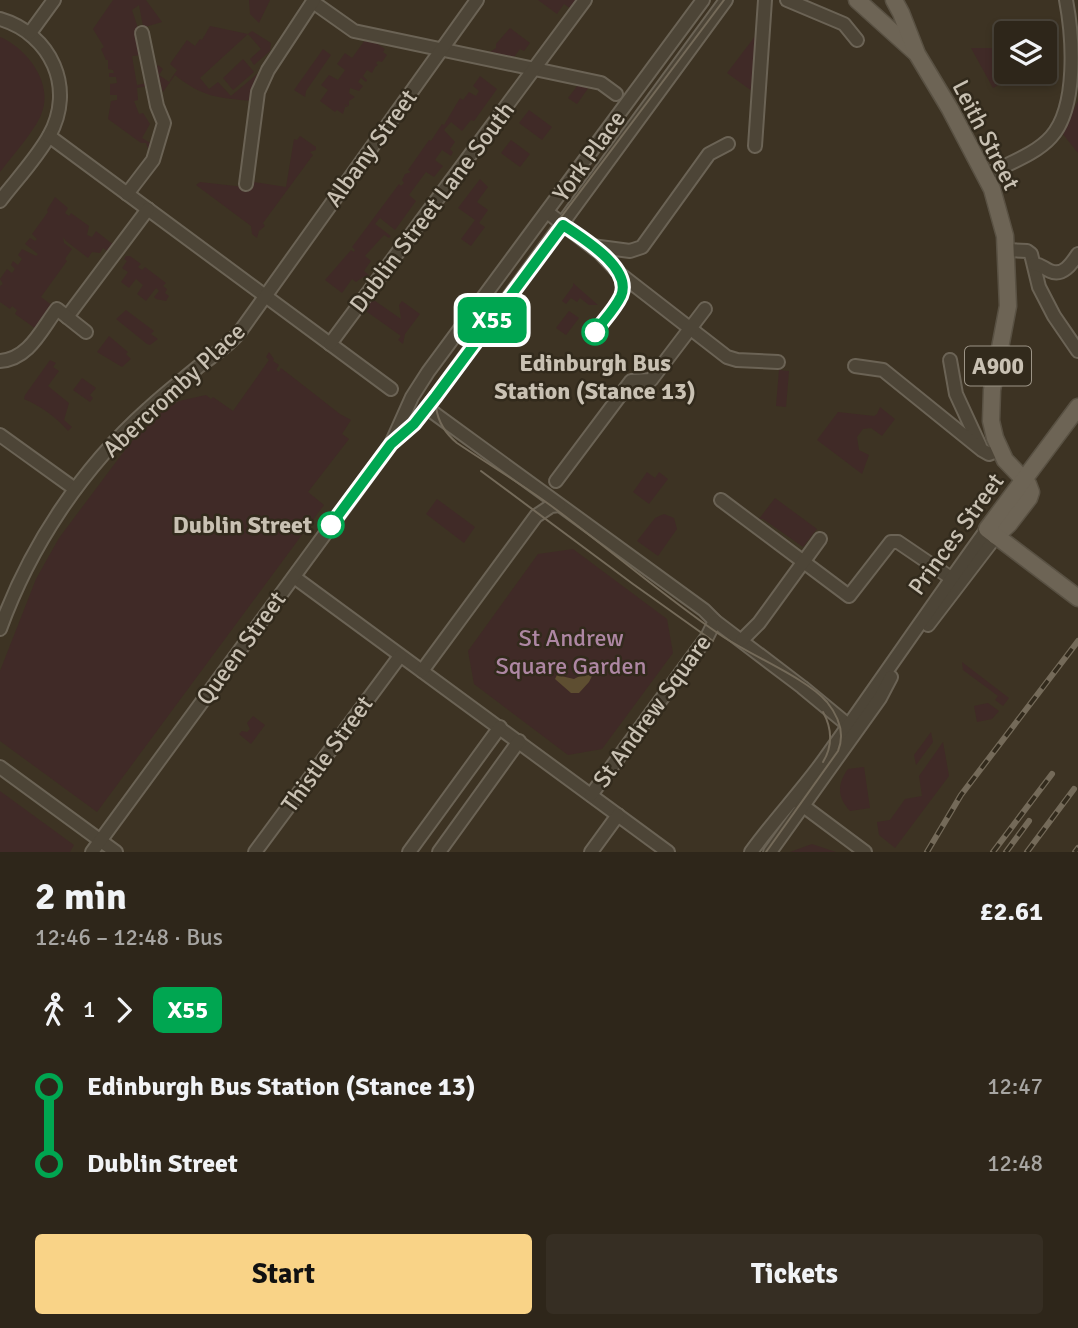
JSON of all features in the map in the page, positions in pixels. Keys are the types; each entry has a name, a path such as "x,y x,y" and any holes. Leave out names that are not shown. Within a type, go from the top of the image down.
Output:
{"main road":[{"name":"Leith Street","path":"857,0 917,54"},
{"name":"Leith Street","path":"894,0 917,54 998,204 1006,250 1008,306 990,411 999,450 1010,467 1024,479"},
{"path":"1024,479 1078,407"},
{"name":"A900","path":"1010,467 1014,480 1013,494"},
{"name":"Princes Street","path":"1024,479 1030,488 1030,495 1009,524 992,532 1024,479"},
{"path":"992,532 1078,598"}],"street":[{"path":"30,33 54,0"},
{"name":"Albany Street","path":"265,296 477,0"},
{"name":"Dublin Street Lane South","path":"330,344 585,0"},
{"name":"York Place","path":"391,444 412,397 428,372 703,0"},
{"name":"York Place","path":"391,444 414,424 726,0"},
{"path":"755,146 765,0"},
{"path":"787,0 844,24 857,40"},
{"path":"985,176 1043,145 1059,126 1068,103 1073,70 1066,0"},
{"path":"246,184 258,92 268,70 313,1 354,31 601,83 617,94"},
{"path":"0,19 30,33 44,48 57,74 59,106 49,136 0,201"},
{"path":"127,194 153,160 164,123 157,106 142,33"},
{"path":"49,136 391,389"},
{"path":"592,246 630,251 642,247 709,154 728,144"},
{"path":"0,361 15,358 26,351 62,313 148,209"},
{"path":"547,212 592,246 620,274 732,359 778,362"},
{"path":"1006,250 1027,251 1031,254 1038,287 1078,351"},
{"path":"1034,264 1051,272 1060,272 1072,264 1078,254"},
{"name":"Abercromby Place","path":"0,629 34,554 75,489 140,416 232,341 265,296"},
{"path":"556,481 631,381 651,380 705,309"},
{"path":"62,313 86,331"},
{"path":"950,360 956,394 982,450"},
{"path":"855,366 883,370 982,450 989,454 999,450"},
{"name":"St Andrew Square","path":"294,577 591,795 707,637 715,621 704,610 426,408"},
{"path":"0,435 75,489"},
{"name":"Queen Street","path":"92,852 391,444"},
{"path":"721,500 849,596 891,542 898,542 951,578"},
{"path":"422,671 536,516 551,506 559,505"},
{"name":"Princes Street","path":"770,852 848,725 951,578 992,532"},
{"name":"Princes Street","path":"751,852 777,816 799,803 992,532"},
{"path":"742,640 762,619 820,539"},
{"path":"715,621 848,725"},
{"name":"Thistle Street","path":"255,852 400,656"},
{"path":"409,852 500,727"},
{"path":"439,852 519,741"},
{"path":"0,767 116,852"},
{"path":"591,795 668,852"},
{"path":"799,803 865,852"},
{"path":"591,852 618,815"}],"green space":[{"path":"113,0 146,0 162,22 145,27 152,50 148,52 139,5 132,10 142,55 132,56 137,85 147,83 148,86 137,88 138,100 134,101 139,114 143,113 150,124 142,138 152,144 148,149 146,143 141,143 108,119 111,101 117,100 117,95 110,95 110,84 117,83 116,77 109,77 109,73 114,73 113,70 108,69 108,60 101,49 104,47 93,29"},
{"path":"249,0 270,0 259,23 250,14"},
{"path":"538,0 577,0 571,9 564,4 557,14"},
{"path":"210,26 248,34 200,78 209,89 218,82 231,96 263,69 252,101 229,99 202,92 175,75 163,92 156,68 158,65 163,69 159,75 169,82 177,70 170,64 187,40 195,46"},
{"path":"510,28 530,43 524,51 520,49 514,57 490,52 496,48 496,44"},
{"path":"252,31 271,43 270,51 254,65 250,59 261,49 248,34"},
{"path":"756,35 760,37 756,94 727,73"},
{"path":"0,37 20,50 36,69 44,92 44,103 34,128 0,172"},
{"path":"365,40 375,42 385,49 383,52 387,55 382,62 376,63 378,65 372,73 367,70 363,76 366,82 361,78 358,82 363,86 359,91 350,88 349,93 355,97 349,101 349,106 344,104 348,107 345,107 343,114 337,110 335,112 320,101 328,90 321,85 329,75 338,80 345,70 337,64 345,53 352,58"},
{"path":"971,48 994,48 994,84 1000,84 993,88"},
{"path":"323,49 331,55 306,91 305,97 294,90"},
{"path":"243,59 254,72 233,90 223,78"},
{"path":"480,76 497,89 474,121 471,120 462,131 451,122 444,130 455,142 450,149 453,152 451,156 442,150 435,160 443,166 434,177 426,172 409,195 416,201 395,230 380,218 375,224 391,236 389,238 384,235 365,256 371,261 364,271 372,278 369,282 363,277 356,282 352,279 342,293 325,280 351,250 354,252 352,247 399,184 401,186 404,183 402,180 405,174 411,172 408,170 429,140 431,141 442,124 444,125 460,98 463,100 469,92 476,96 479,91 473,86"},
{"path":"578,85 589,87 577,104 568,98"},
{"path":"1078,101 1078,153 1062,133"},
{"path":"529,110 552,127 542,140 519,123"},
{"path":"300,136 316,147 316,150 310,152 313,155 263,223 265,226 259,231 257,238 252,234 251,226 196,185 200,182 253,188 254,182 286,187 294,139 297,140"},
{"path":"511,140 530,154 520,167 501,153"},
{"path":"480,179 488,187 477,202 488,210 479,223 485,227 471,246 461,239 475,220 458,208"},
{"path":"55,197 68,208 65,213 69,216 71,213 89,226 87,235 92,237 96,231 115,246 110,253 103,248 100,253 92,252 88,258 63,237 64,243 72,249 65,259 67,261 41,297 53,306 36,329 15,314 17,310 12,306 10,309 0,302 0,286 3,284 0,279 7,269 12,273 15,269 11,265 13,261 18,265 22,259 18,255 22,249 36,256 38,254 25,244 30,238 35,241 37,239 32,234"},
{"path":"126,256 141,264 138,267 142,270 145,267 166,283 163,286 169,296 166,301 154,297 159,291 156,288 146,301 137,294 143,285 136,279 129,288 121,282 128,272 122,268 127,261 124,259"},
{"path":"573,283 598,305 589,305 580,298 577,302 571,298 566,304 562,301"},
{"path":"371,298 401,319 399,305 402,301 420,314 405,334 403,344 398,340 401,336 363,309"},
{"path":"126,310 154,331 151,334 158,339 150,345 147,344 116,319"},
{"path":"569,311 579,318 566,335 556,328"},
{"path":"109,336 128,352 126,354 131,359 122,367 97,352"},
{"path":"269,352 273,361 279,365 276,370 279,372 281,368 351,420 342,434 349,439 308,492 324,505 97,812 0,741 0,671 36,579 59,538 131,442 163,411 179,401 206,395 233,411 269,360 266,357"},
{"path":"50,360 56,363 53,367 59,371 48,386 69,403 64,420 72,427 68,431 48,413 24,399"},
{"path":"779,370 789,371 786,407 776,406"},
{"path":"82,378 96,388 90,395 93,398 90,402 73,390"},
{"path":"880,407 895,419 882,436 871,428 863,429 857,437 859,450 869,455 862,474 817,440 838,412 874,416"},
{"path":"647,472 655,478 659,472 668,479 649,504 633,492"},
{"path":"775,498 817,529 803,547 763,519 759,519"},
{"path":"437,499 475,527 464,543 426,514"},
{"path":"664,514 674,518 677,529 658,556 637,541 655,518"},
{"name":"St Andrew Square Garden","path":"573,549 667,619 673,653 602,749 568,755 474,684 468,651 538,554"},
{"path":"962,662 1009,698 1003,706 995,700 998,696 963,670"},
{"path":"988,703 999,711 992,719 977,722 974,706"},
{"path":"253,716 265,725 251,744 239,734 250,729 247,723"},
{"path":"931,732 933,742 916,765 914,755"},
{"path":"943,742 949,776 895,848 879,835 877,822 890,820 905,799 922,796 919,776"},
{"path":"864,767 870,808 850,811 841,796 840,785 848,769"},
{"path":"0,791 74,845 70,852 0,852"},
{"path":"812,844 836,852 790,852"}],"shaded area":[{"path":"591,670 594,672 589,682 579,693 571,693 555,679 557,675 574,679"}],"tram line":[{"path":"724,0 447,369 438,389 436,408 443,427 457,443 550,505 719,634 791,675 827,702 840,726 838,751 766,852"},
{"path":"481,471 713,641"},
{"path":"823,712 830,737 823,762"}],"railway":[{"path":"927,852 961,795 1078,641"},
{"path":"993,852 1052,774"},
{"path":"1027,852 1074,789"},
{"path":"1006,852 1029,821"},
{"path":"1075,852 1078,848"}],"bus line":[{"name":"X55","path":"331,525 391,444 414,424 436,396 563,225 600,253 620,274 620,297 595,332"}],"place":[{"name":"Edinburgh Bus Station (Stance 13)","path":"595,332"},
{"name":"Dublin Street","path":"331,525"}]}
